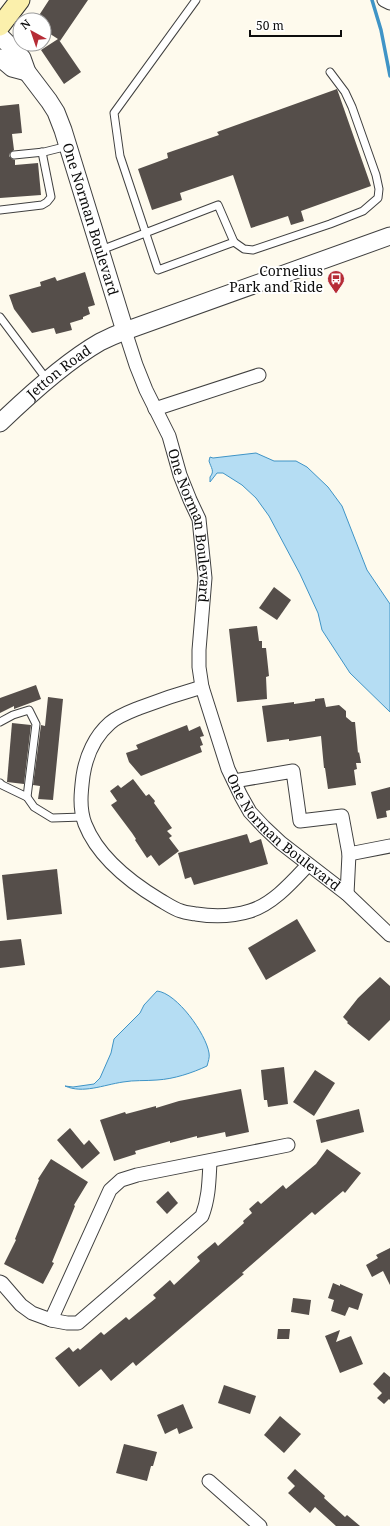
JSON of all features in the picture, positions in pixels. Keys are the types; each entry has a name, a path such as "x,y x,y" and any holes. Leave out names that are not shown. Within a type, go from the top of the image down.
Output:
{"main road":[{"path":"0,26 20,0"}],"street":[{"path":"384,0 390,3"},
{"name":"One Norman Boulevard","path":"0,36 22,58 27,72 39,86 56,112 101,250 136,365 154,409 170,436 180,475 199,519 205,578 198,650 199,666 202,687 228,769 250,812 264,827 308,865 347,894 390,935"},
{"name":"One Norman Boulevard","path":"0,58 12,68 27,72"},
{"name":"Jetton Road","path":"0,423 48,381 94,346 126,331 390,236"},
{"path":"154,409 259,375"},
{"path":"202,687 165,698 125,714 110,722 98,735 84,768 81,791 81,810 92,839 103,854 148,892 182,912 214,917 230,916 251,911 275,897 308,865"},
{"path":"234,781 293,771 300,821 342,816 349,854 347,894"},
{"path":"349,854 390,846"},
{"path":"51,1320 110,1190 121,1180 137,1175 210,1162 288,1145"},
{"path":"0,1282 21,1305 32,1313 51,1320 67,1323 78,1322 202,1216 206,1207 208,1195 210,1162"},
{"path":"209,1481 260,1526"}],"lane":[{"path":"196,0 114,113 120,156 158,270 234,242"},
{"path":"101,250 218,205 234,242 244,249 253,250 330,224 363,211 378,198 379,189 376,175 352,107 345,92 330,72"},
{"path":"14,155 42,152 68,146"},
{"path":"0,210 42,205 47,202 50,197 42,152"},
{"path":"0,317 48,381"},
{"path":"0,722 13,715 29,710 36,724 27,796"},
{"path":"0,783 27,796 34,807 52,818 83,816"}],"water":[{"path":"256,453 274,461 296,461 307,467 328,487 342,506 367,570 390,604 390,712 350,673 322,630 318,613 300,574 269,516 256,498 242,485 223,473 217,473 210,482 212,471 209,461 210,457 213,458"},
{"path":"157,991 165,993 181,1006 197,1026 207,1045 209,1053 207,1066 183,1075 163,1079 127,1081 86,1089 65,1086 73,1087 94,1084 100,1078 111,1053 114,1039 140,1013 144,1005"}],"building":[{"path":"49,0 88,0 60,41 59,40 81,72 64,84 42,52 52,52 52,43 58,39 52,35 52,12 41,12"},
{"path":"337,89 371,186 301,211 304,221 291,225 288,216 251,228 233,175 180,193 182,200 152,210 138,169 168,158 167,153 219,135 217,132"},
{"path":"19,104 22,133 12,134 14,150 9,156 15,160 15,165 38,163 41,195 0,198 0,106"},
{"path":"85,272 95,305 88,307 90,314 83,317 83,319 70,323 72,330 56,334 54,328 32,333 14,309 9,295 41,286 40,282 55,277 57,281"},
{"path":"274,587 291,600 277,620 259,608"},
{"path":"257,626 259,641 262,641 262,648 266,648 269,676 266,677 267,699 237,702 229,629"},
{"path":"36,685 41,699 14,709 14,706 0,713 0,698"},
{"path":"48,697 63,699 53,800 38,799 40,786 33,785 41,725 45,726"},
{"path":"324,698 326,707 339,705 346,711 346,717 352,722 355,722 358,753 359,752 361,763 356,763 357,769 354,770 356,785 328,789 324,768 321,736 289,741 289,739 267,742 262,706 294,702 294,704"},
{"path":"12,723 31,725 24,784 7,782"},
{"path":"187,725 189,731 200,726 204,736 200,737 203,745 200,746 202,752 141,776 129,762 126,753 138,749 136,745"},
{"path":"133,779 146,796 149,794 155,801 154,803 172,828 167,831 172,836 169,838 179,851 159,866 151,855 147,858 132,833 111,805 117,801 110,791 118,785 121,788"},
{"path":"390,787 390,810 386,811 387,817 377,819 371,792"},
{"path":"247,834 250,843 261,839 268,864 194,885 191,877 185,879 178,853"},
{"path":"57,869 62,914 7,920 2,875"},
{"path":"297,919 316,951 266,980 248,948"},
{"path":"21,939 25,965 0,968 0,941"},
{"path":"380,977 390,986 390,1020 369,1041 347,1023 348,1022 343,1017 358,998"},
{"path":"284,1067 288,1104 268,1107 267,1100 264,1100 261,1070"},
{"path":"315,1070 335,1083 314,1116 293,1102"},
{"path":"241,1089 249,1132 226,1137 225,1132 197,1138 197,1136 170,1143 170,1141 135,1151 136,1154 114,1161 100,1120 125,1112 126,1114 156,1106 156,1108 179,1101"},
{"path":"359,1109 364,1132 321,1143 316,1120"},
{"path":"70,1128 84,1145 89,1140 100,1153 82,1169 57,1140"},
{"path":"327,1149 361,1173 345,1193 343,1191 315,1215 312,1212 242,1273 244,1274 136,1366 133,1362 111,1381 101,1369 79,1387 55,1358 69,1347 73,1352 78,1348 80,1350 101,1332 104,1335 126,1317 129,1320 156,1298 153,1295 170,1280 174,1285 200,1261 197,1257 215,1242 218,1246 244,1223 243,1221 252,1213 249,1209 258,1201 261,1204 283,1185 286,1189 316,1164"},
{"path":"51,1159 88,1182 74,1205 75,1206 52,1262 54,1263 43,1284 4,1264 16,1240 15,1239 39,1180 38,1179"},
{"path":"168,1191 178,1203 167,1214 156,1202"},
{"path":"390,1248 390,1285 383,1271 372,1277 366,1265 378,1258 376,1255"},
{"path":"333,1283 340,1286 340,1284 363,1294 358,1310 349,1307 345,1316 331,1311 334,1300 328,1298"},
{"path":"293,1298 311,1300 309,1315 291,1312"},
{"path":"278,1329 290,1329 289,1339 277,1339"},
{"path":"340,1330 336,1342 351,1336 363,1364 340,1373 325,1336"},
{"path":"384,1372 390,1377 390,1400 389,1399 384,1404 377,1398 382,1393 373,1384"},
{"path":"224,1385 256,1396 250,1414 218,1403"},
{"path":"183,1404 193,1428 179,1434 177,1428 165,1434 157,1415"},
{"path":"280,1416 301,1434 284,1453 264,1435"},
{"path":"124,1444 157,1452 147,1481 116,1473"},
{"path":"295,1469 325,1496 324,1498 345,1517 347,1515 360,1526 336,1526 315,1507 310,1513 288,1493 295,1486 287,1478"}],"waterway":[{"path":"372,0 381,30 390,76"}],"place":[{"name":"Cornelius Park and Ride","path":"336,294"}]}
